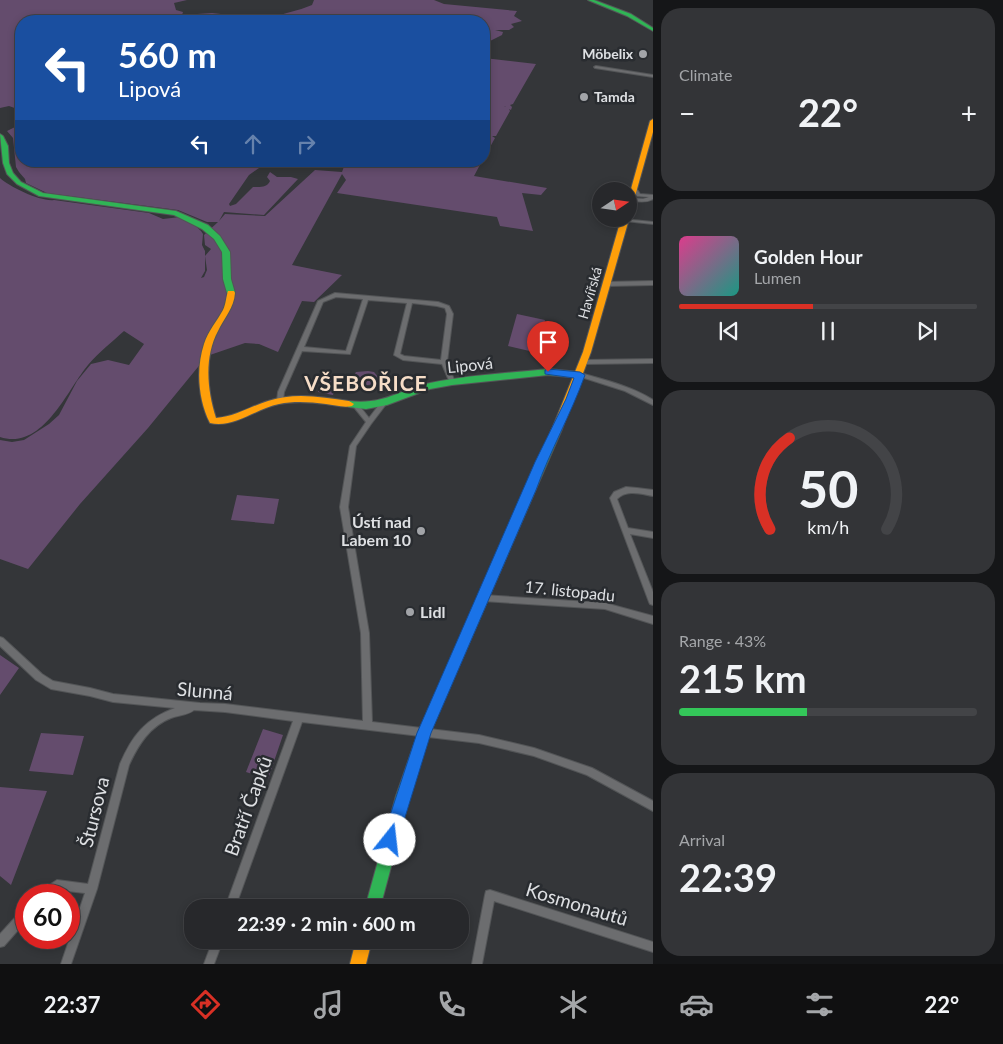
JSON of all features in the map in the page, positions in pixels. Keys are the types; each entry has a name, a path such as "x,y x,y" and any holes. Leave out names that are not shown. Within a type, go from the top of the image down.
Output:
{"main road":[{"path":"590,0 629,15 653,30"},
{"path":"636,182 653,121"},
{"name":"Lipová","path":"0,136 7,150 6,164 10,173 30,190 41,195 187,216 210,231 222,245 226,253 227,277 231,290 231,300 208,342 204,378 212,419 221,422 256,407 280,401 321,400 356,406 384,403 421,388 452,382 548,372 580,375"},
{"name":"Havířská","path":"374,899 403,796 424,733 541,462 571,399 584,362 623,228"},
{"path":"358,964 362,949"}],"street":[{"path":"596,67 653,76"},
{"path":"638,195 653,196"},
{"path":"638,200 650,199 653,196"},
{"path":"638,221 653,224"},
{"path":"607,284 653,283"},
{"path":"280,401 281,392 302,349 321,301 335,295 438,304 450,311 444,362 452,382"},
{"path":"302,349 348,353 366,298"},
{"path":"410,302 397,355 403,358 444,362"},
{"path":"584,362 653,361"},
{"path":"580,375 612,383 639,395 653,404"},
{"path":"368,726 365,633 344,507 353,446 384,403"},
{"path":"356,406 369,422"},
{"path":"653,493 626,490 617,493 613,498 653,602"},
{"path":"626,530 653,535"},
{"path":"643,575 653,577"},
{"name":"17. listopadu","path":"483,598 604,606 653,620"},
{"name":"Slunná","path":"0,641 39,677 51,685 113,698 225,708 479,739 534,752 590,771 653,806"},
{"name":"Štursova","path":"66,964 92,889 130,750 146,730 164,715 200,707"},
{"name":"Bratří Čapků","path":"233,899 299,717"},
{"path":"80,888 92,889"},
{"name":"Kosmonautů","path":"477,964 490,895 653,947"},
{"path":"0,942 15,926"},
{"path":"209,964 215,949"}],"shaded area":[{"path":"0,0 187,0 174,3 176,10 183,12 182,15 15,15 15,108 9,106 0,108"},
{"path":"314,0 434,0 444,4 517,11 514,16 522,21 511,24 514,27 509,30 495,30 503,32 502,35 490,41 490,15 281,15 312,5"},
{"path":"212,13 230,15 182,15"},
{"path":"490,59 536,64 513,104 510,105 512,107 511,110 509,109 510,111 496,136 492,136 495,138 490,147"},
{"path":"15,127 15,157 13,138 7,131"},
{"path":"16,167 260,167 249,175 229,204 230,206 236,204 253,187 267,185 270,181 267,177 270,172 277,177 298,179 264,215 224,212 219,221 225,214 265,216 315,170 342,172 344,167 479,167 474,176 547,188 541,195 522,193 533,231 500,226 497,217 337,193 346,180 342,174 292,265 342,275 314,302 302,301 278,352 259,344 245,343 207,356 148,428 80,504 28,569 0,559 0,440 12,442 24,440 49,424 59,415 77,381 91,364 108,360 129,365 144,344 124,331 88,365 52,416 41,427 29,435 15,439 0,437 0,178 18,189 41,199 149,213 163,219 180,217 190,221 203,234 202,245 205,256 211,249 205,245 204,235 218,222 207,222 178,210 47,193 26,183","holes":["205,256 207,270 204,277 201,278 205,271"]},
{"path":"517,314 545,320 538,353 508,346"},
{"path":"356,372 374,372 379,378 376,384 352,387 352,378"},
{"path":"324,374 339,377 333,395 318,392"},
{"path":"237,495 279,499 274,524 231,520"},
{"path":"0,655 19,668 0,695"},
{"path":"263,729 283,735 268,779 246,772"},
{"path":"41,733 84,736 73,775 29,771"},
{"path":"0,787 47,791 11,885 0,876"}],"traffic: fast":[{"path":"590,0 629,15 653,30"},
{"path":"0,136 5,146 6,163 10,174 19,183 41,195 176,213 205,227 217,238 226,252 227,279 231,293"},
{"path":"349,404 366,406 384,403 429,386 452,382 548,372 580,375"},
{"path":"374,899 403,796 424,733 557,429"}],"traffic: slow":[{"path":"636,182 653,121"},
{"path":"557,429 587,352 623,228"},
{"path":"231,293 227,309 208,344 204,366 205,389 213,421 237,417 279,401 296,399 349,404"},
{"path":"358,964 362,949"}],"place":[{"name":"Möbelix","path":"643,54"},
{"name":"Tamda","path":"584,97"},
{"name":"Ústí nad Labem 10","path":"421,531"},
{"name":"Lidl","path":"410,612"}],"district":[{"name":"VŠEBOŘICE","path":"366,384"}],"route":[{"path":"390,840 424,733 580,375 548,372"}]}
